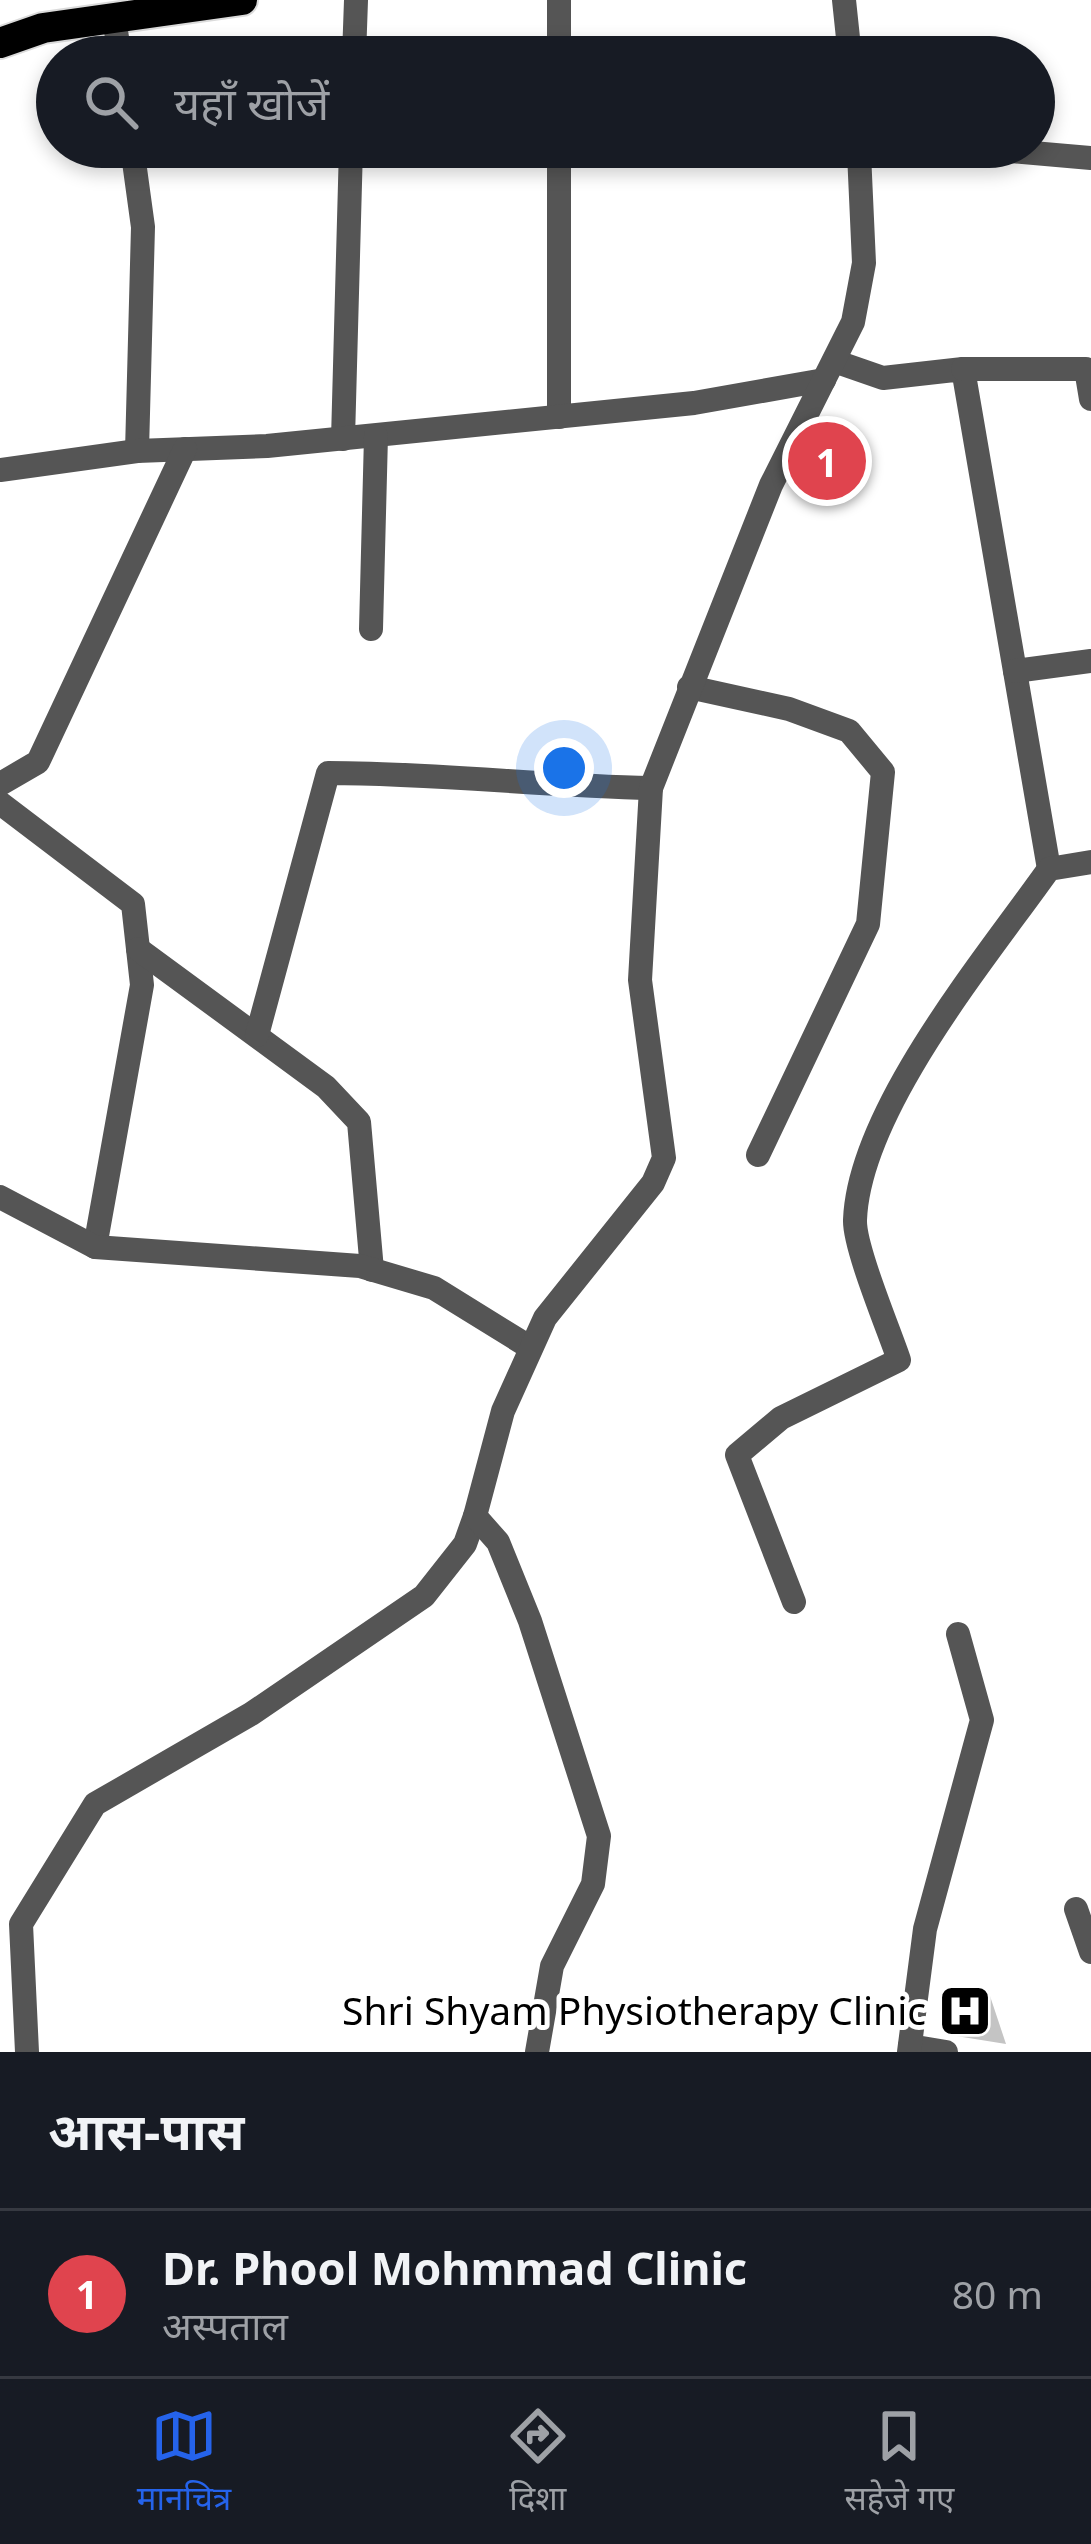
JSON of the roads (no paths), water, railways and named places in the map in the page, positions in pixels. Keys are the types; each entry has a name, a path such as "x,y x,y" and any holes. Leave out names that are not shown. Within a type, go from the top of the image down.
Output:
{"main road":[{"path":"0,43 43,28 242,0"}],"street":[{"path":"355,36 356,0"},
{"path":"559,0 559,36"},
{"path":"844,0 848,36"},
{"path":"114,18 117,36"},
{"path":"1055,155 1091,158"},
{"path":"135,168 143,226 136,451"},
{"path":"343,440 350,168"},
{"path":"559,168 559,418"},
{"path":"27,2052 21,1924 95,1804 251,1714 424,1596 465,1544 503,1412 545,1318 653,1183 664,1158 640,980 652,788 771,485 853,322 864,263 860,168"},
{"path":"0,470 136,451 343,440 694,403 829,370 883,378 963,369 1086,369 1091,399"},
{"path":"794,1602 737,1455 781,1418 899,1360 854,1222 876,1132 946,1015 1049,869 963,369"},
{"path":"371,628 376,436"},
{"path":"0,784 38,762 185,449"},
{"path":"1015,671 1091,661"},
{"path":"689,687 789,709 849,731 883,772 868,924 758,1155"},
{"path":"257,1035 328,773 448,773 542,786 652,788"},
{"path":"0,803 133,904 142,985 95,1247"},
{"path":"1049,869 1091,862"},
{"path":"138,949 326,1087 359,1122 372,1270"},
{"path":"0,1197 95,1247 372,1270 434,1288 531,1348"},
{"path":"475,1516 498,1542 530,1621 599,1836 593,1885 552,1966 537,2052"},
{"path":"946,2052 910,2049 925,1929 982,1720 958,1634"},
{"path":"1076,1909 1091,1952"}],"place":[{"name":"Dr. Phool Mohmmad Clinic","path":"827,461"},
{"name":"Shri Shyam Physiotherapy Clinic","path":"965,2011"}]}
